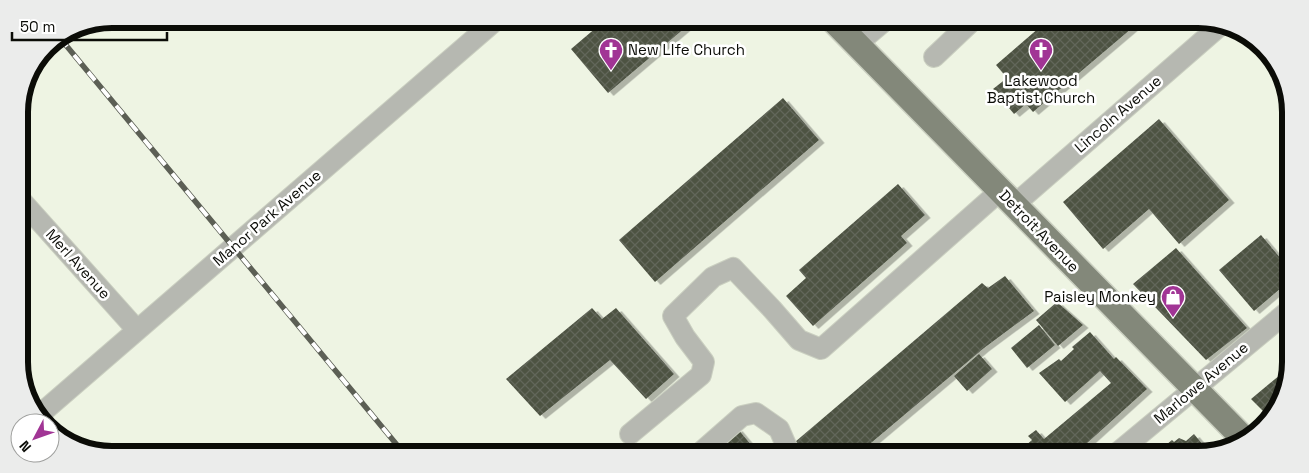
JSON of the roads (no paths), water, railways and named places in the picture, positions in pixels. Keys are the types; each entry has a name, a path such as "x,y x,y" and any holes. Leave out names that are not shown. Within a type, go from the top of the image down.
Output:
{"main road":[{"name":"Detroit Avenue","path":"841,28 1239,434"}],"street":[{"name":"Manor Park Avenue","path":"44,411 487,28"},
{"path":"857,44 875,28"},
{"path":"934,57 965,28"},
{"name":"Lincoln Avenue","path":"630,434 701,375 704,362 685,338 673,316 714,277 732,268 799,340 821,348 1215,30"},
{"name":"Merl Avenue","path":"28,207 137,330"},
{"name":"Marlowe Avenue","path":"1127,445 1282,315"},
{"path":"708,445 742,416 756,413 779,428 786,445"}],"railway":[{"path":"64,43 398,446"}],"place":[{"name":"New LIfe Church","path":"611,71"},
{"name":"Lakewood Baptist Church","path":"1041,71"},
{"name":"Paisley Monkey","path":"1173,318"}]}
